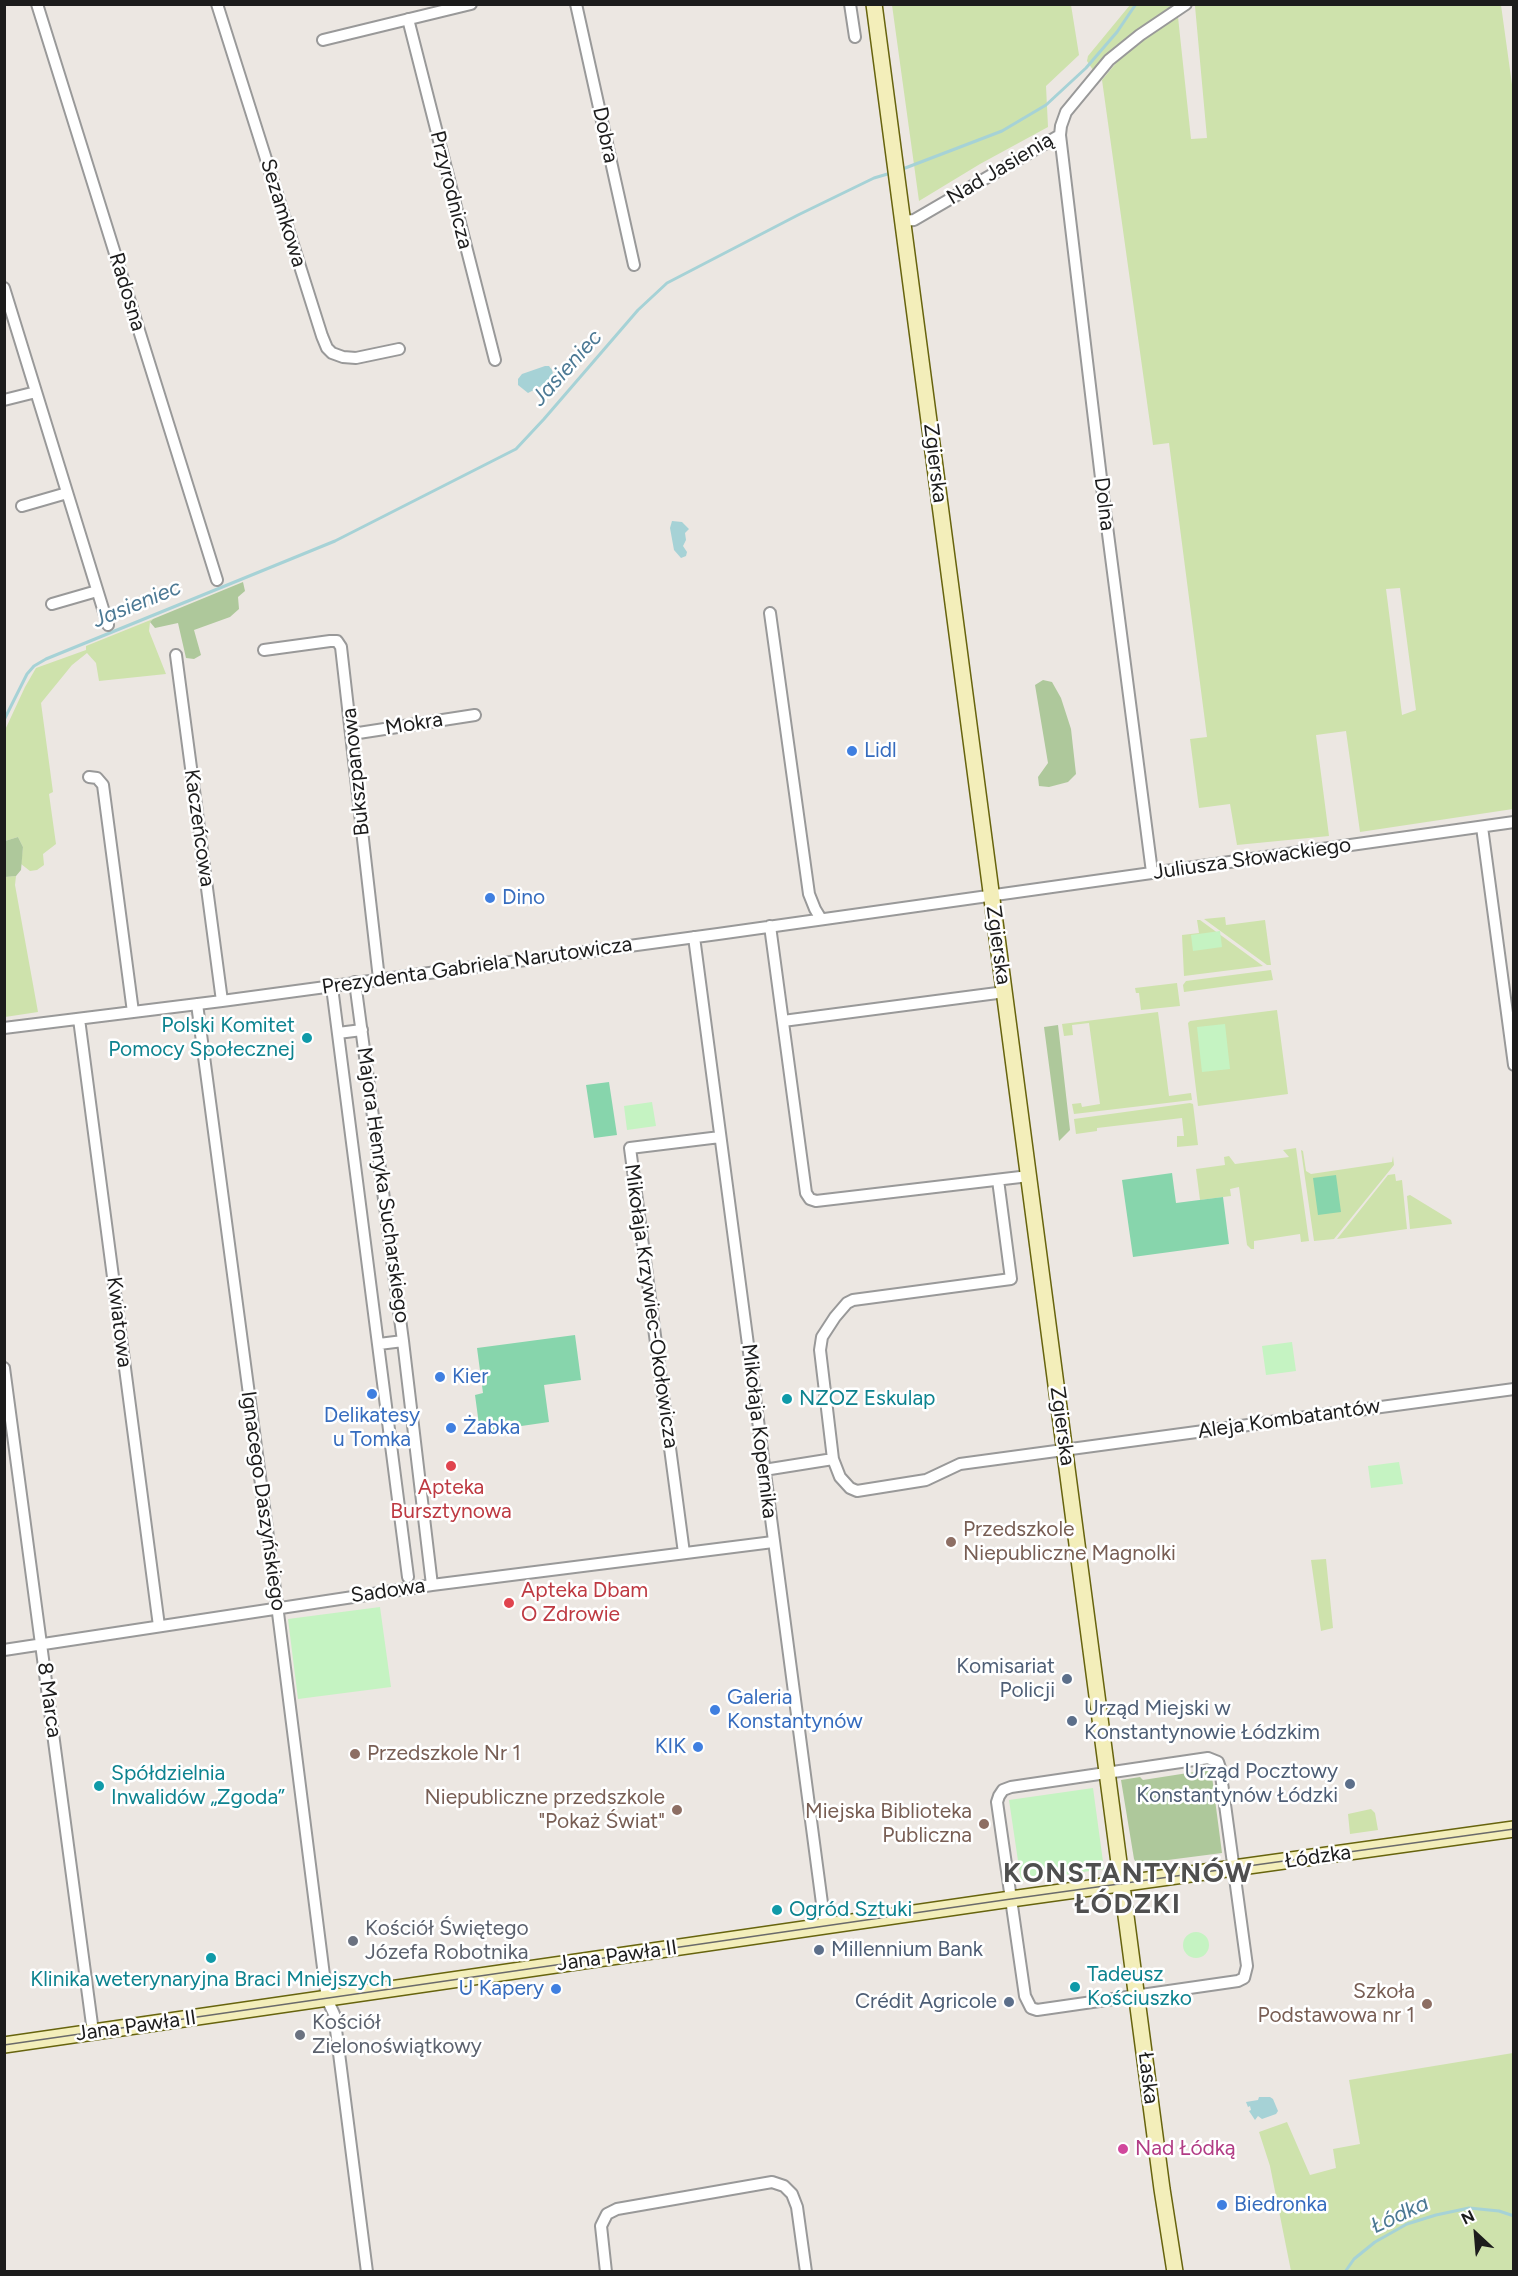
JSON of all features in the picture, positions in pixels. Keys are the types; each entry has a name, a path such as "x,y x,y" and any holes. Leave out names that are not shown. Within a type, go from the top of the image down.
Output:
{"main road":[{"name":"Zgierska","path":"874,4 1122,1885"},
{"name":"Łódzka","path":"1122,1885 1514,1829"},
{"name":"Jana Pawła II","path":"4,2045 1011,1899 1122,1885"},
{"name":"Łaska","path":"1122,1885 1175,2271"}],"street":[{"name":"Radosna","path":"37,4 218,580"},
{"name":"Sezamkowa","path":"217,4 327,348 332,353 343,357 356,358 399,349"},
{"path":"323,40 471,4"},
{"name":"Dobra","path":"576,4 634,265"},
{"path":"850,4 855,37"},
{"name":"Nad Jasienią","path":"903,221 914,220 1060,135 1060,126 1066,112 1109,60 1140,35 1186,4"},
{"name":"Przyrodnicza","path":"408,19 495,360"},
{"name":"Dolna","path":"1060,135 1152,873"},
{"path":"4,288 6,301 108,625"},
{"path":"4,400 36,392"},
{"path":"22,506 67,493"},
{"path":"52,603 97,591"},
{"path":"770,613 809,894 821,918"},
{"name":"Bukszpanowa","path":"264,650 338,641 341,647 379,979"},
{"name":"Kaczeńcowa","path":"176,655 222,1001"},
{"name":"Mokra","path":"352,734 475,715"},
{"path":"89,777 97,778 103,785 133,1012"},
{"name":"Juliusza Słowackiego","path":"991,895 1514,822"},
{"path":"1482,827 1514,1065"},
{"name":"Prezydenta Gabriela Narutowicza","path":"4,1028 222,1001 991,895"},
{"path":"770,926 806,1193 810,1199 822,1200 1029,1176"},
{"name":"Mikołaja Kopernika","path":"694,937 825,1926"},
{"name":"Majora Henryka Sucharskiego","path":"355,982 403,1341 432,1585"},
{"path":"783,1021 1005,992"},
{"name":"Majora Henryka Sucharskiego","path":"333,995 408,1577"},
{"name":"Ignacego Daszyńskiego","path":"197,1004 278,1607 327,1999 334,2014 367,2271"},
{"name":"Kwiatowa","path":"79,1019 159,1626"},
{"name":"Majora Henryka Sucharskiego","path":"338,1033 362,1030"},
{"name":"Mikołaja Krzywiec-Okołowicza","path":"684,1553 630,1148 720,1137"},
{"path":"764,1470 833,1459 820,1350 822,1337 847,1303 853,1300 1011,1279 998,1180"},
{"name":"Majora Henryka Sucharskiego","path":"379,1344 403,1341"},
{"name":"8 Marca","path":"4,1368 93,2032"},
{"name":"Aleja Kombatantów","path":"833,1459 840,1477 856,1491 926,1480 960,1464 1514,1389"},
{"name":"Sadowa","path":"4,1650 432,1585 773,1542"},
{"path":"1208,1758 1218,1762 1247,1966 1244,1978 1238,1981 1037,2010 1031,2008 1025,1996 997,1802 1003,1790 1108,1773 1208,1758"},
{"path":"606,2271 602,2226 607,2214 617,2209 772,2182 784,2186 792,2194 797,2207 806,2271"}],"green space":[{"path":"892,5 1071,5 1079,55 1046,86 1048,127 919,201"},
{"path":"1130,5 1178,5 1118,45 1093,70 1087,61 1088,56"},
{"path":"1501,5 1514,99 1513,809 1360,832 1346,731 1316,735 1329,836 1237,845 1230,804 1199,808 1190,739 1207,737 1169,443 1153,445 1102,80 1126,51 1178,17 1191,139 1207,138 1195,6","holes":["1400,588 1416,710 1402,715 1386,589"]},
{"path":"243,582 245,591 238,597 239,609 230,617 194,630 201,655 194,659 186,658 178,623 155,628 150,622 153,619"},
{"path":"153,619 150,622 149,631 166,674 99,681 96,663 87,653 72,665 41,703 53,792 49,794 56,844 43,854 44,865 37,870 30,871 21,864 23,847 18,837 5,841 5,730 25,687 36,668 86,650 86,646"},
{"path":"1043,680 1052,682 1061,698 1071,729 1076,774 1068,782 1049,787 1039,786 1038,777 1048,763 1035,685"},
{"path":"18,837 23,847 21,870 16,876 5,877 5,841"},
{"path":"16,876 15,885 38,1012 5,1017 5,877"},
{"path":"1225,917 1226,925 1265,920 1271,965 1267,965 1204,919"},
{"path":"1197,920 1263,966 1184,976 1182,935 1199,933"},
{"path":"1220,931 1222,947 1193,951 1191,935"},
{"path":"1271,970 1273,980 1184,992 1183,985 1186,981"},
{"path":"1177,983 1180,1006 1141,1010 1139,993 1136,993 1135,988"},
{"path":"1277,1010 1288,1094 1198,1106 1188,1023"},
{"path":"1158,1012 1169,1096 1191,1093 1192,1100 1074,1114 1072,1104 1081,1103 1082,1107 1100,1104 1089,1023 1072,1025 1073,1035 1064,1036 1062,1024"},
{"path":"1225,1024 1230,1069 1202,1072 1197,1027"},
{"path":"1058,1025 1070,1130 1059,1141 1044,1027"},
{"path":"609,1082 617,1135 594,1138 586,1085"},
{"path":"652,1102 656,1126 627,1130 624,1106"},
{"path":"1193,1104 1198,1145 1177,1147 1177,1136 1184,1136 1182,1118 1097,1128 1097,1131 1076,1134 1074,1119"},
{"path":"1296,1148 1309,1241 1301,1242 1300,1234 1254,1241 1254,1249 1251,1249 1247,1245 1239,1187 1230,1189 1231,1196 1200,1200 1196,1169 1225,1165 1224,1157 1229,1156 1235,1164 1289,1157 1283,1150"},
{"path":"1301,1150 1306,1171 1311,1174 1392,1162 1393,1156 1394,1165 1334,1239 1314,1241"},
{"path":"1172,1173 1176,1203 1223,1197 1229,1244 1133,1257 1122,1180"},
{"path":"1395,1174 1396,1181 1402,1180 1407,1229 1337,1239 1388,1175"},
{"path":"1336,1175 1341,1212 1318,1215 1313,1178"},
{"path":"1410,1195 1451,1220 1452,1224 1410,1229 1407,1196"},
{"path":"575,1335 581,1380 544,1385 549,1422 480,1432 475,1395 483,1393 477,1348"},
{"path":"1292,1342 1296,1371 1266,1375 1262,1346"},
{"path":"1399,1462 1403,1484 1371,1488 1368,1466"},
{"path":"1326,1559 1333,1628 1321,1631 1311,1560"},
{"path":"380,1607 391,1687 298,1699 288,1619"},
{"path":"1204,1767 1211,1769 1222,1853 1137,1864 1134,1859 1121,1780 1140,1777 1143,1780 1207,1770"},
{"path":"1093,1788 1104,1869 1021,1881 1009,1800"},
{"path":"1371,1809 1375,1813 1378,1830 1350,1834 1348,1814"},
{"path":"1196,1932 1205,1936 1209,1945 1205,1954 1196,1958 1187,1954 1183,1945 1187,1936"},
{"path":"1513,2053 1513,2271 1291,2271 1270,2166 1259,2132 1287,2122 1310,2175 1336,2168 1333,2149 1360,2144 1349,2080"}],"water":[{"path":"549,366 552,370 554,377 551,381 528,393 518,385 518,379 522,374"},
{"path":"672,521 682,522 689,529 685,533 686,540 683,546 687,552 686,556 681,558 674,550 670,528"},
{"path":"1259,2097 1273,2099 1278,2111 1276,2114 1262,2119 1258,2116 1255,2120 1246,2102 1258,2100"}],"waterway":[{"name":"Jasieniec","path":"900,170 1002,131 1046,105 1086,68 1117,32 1136,4"},
{"name":"Jasieniec","path":"4,720 27,674 34,666 46,659 335,541 516,449 638,310 667,283 798,215 874,178 891,173"},
{"name":"Łódka","path":"1345,2272 1354,2259 1375,2242 1407,2224 1469,2208 1499,2211 1514,2216"}],"tram line":[{"path":"4,2045 1011,1899 1514,1829"}],"place":[{"name":"Lidl","path":"852,751"},
{"name":"Dino","path":"490,898"},
{"name":"Polski Komitet Pomocy Społecznej","path":"307,1038"},
{"name":"Kier","path":"440,1377"},
{"name":"Delikatesy u Tomka","path":"372,1394"},
{"name":"NZOZ Eskulap","path":"787,1399"},
{"name":"Żabka","path":"451,1428"},
{"name":"Apteka Bursztynowa","path":"451,1466"},
{"name":"Przedszkole Niepubliczne Magnolki","path":"951,1542"},
{"name":"Apteka Dbam O Zdrowie","path":"509,1603"},
{"name":"Komisariat Policji","path":"1067,1679"},
{"name":"Galeria Konstantynów","path":"715,1710"},
{"name":"Urząd Miejski w Konstantynowie Łódzkim","path":"1072,1721"},
{"name":"KIK","path":"698,1747"},
{"name":"Przedszkole Nr 1","path":"355,1754"},
{"name":"Urząd Pocztowy Konstantynów Łódzki","path":"1350,1784"},
{"name":"Spółdzielnia Inwalidów „Zgoda”","path":"99,1786"},
{"name":"Niepubliczne przedszkole \"Pokaż Świat\"","path":"677,1810"},
{"name":"Miejska Biblioteka Publiczna","path":"984,1824"},
{"name":"Ogród Sztuki","path":"777,1910"},
{"name":"Kościół Świętego Józefa Robotnika","path":"353,1941"},
{"name":"Millennium Bank","path":"819,1950"},
{"name":"Klinika weterynaryjna Braci Mniejszych","path":"211,1958"},
{"name":"Tadeusz Kościuszko","path":"1075,1987"},
{"name":"U Kapery","path":"556,1989"},
{"name":"Crédit Agricole","path":"1009,2002"},
{"name":"Szkoła Podstawowa nr 1","path":"1427,2004"},
{"name":"Kościół Zielonoświątkowy","path":"300,2035"},
{"name":"Nad Łódką","path":"1123,2149"},
{"name":"Biedronka","path":"1222,2205"}],"district":[{"name":"KONSTANTYNÓW ŁÓDZKI","path":"1128,1890"}]}
